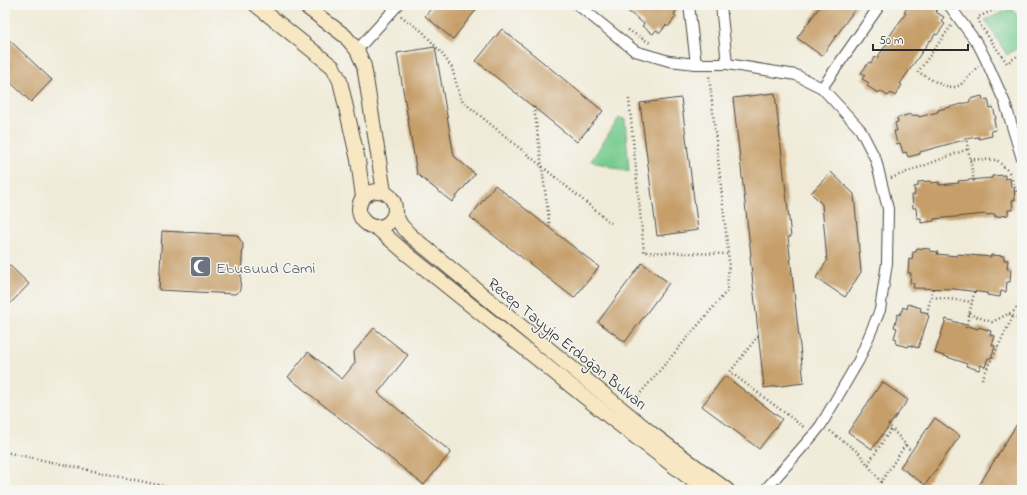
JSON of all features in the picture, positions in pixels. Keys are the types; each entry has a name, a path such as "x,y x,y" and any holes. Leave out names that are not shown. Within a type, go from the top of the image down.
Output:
{"street":[{"path":"256,5 333,67 340,81 358,160 363,197"},
{"path":"304,5 344,36 357,50 364,66 384,192"},
{"path":"578,5 635,51 669,61 696,64 728,64 796,75 822,88 860,129 876,160 888,209 887,263 880,310 859,360 821,425 765,490"},
{"path":"689,5 696,64"},
{"path":"721,5 728,64"},
{"path":"822,88 880,5"},
{"path":"949,5 979,46 985,58 1005,103 1022,159"},
{"path":"357,50 396,8"},
{"path":"377,190 384,192 391,196 395,202 396,210 394,218 390,223 384,226 377,228 370,226 360,217 360,203 363,197 369,192 377,190"},
{"name":"Recep Tayyip Erdoğan Bulvarı","path":"395,214 401,225 410,235 651,433 727,490"},
{"name":"Recep Tayyip Erdoğan Bulvarı","path":"377,228 407,254 616,422 704,490"}],"path":[{"path":"1006,5 978,16 980,25 1007,62 1022,53"},
{"path":"1019,5 1022,9"},
{"path":"396,8 423,32 443,55 452,68 461,100 612,223"},
{"path":"958,16 918,72 952,88 960,86 985,58"},
{"path":"622,26 656,45"},
{"path":"624,411 727,291 729,261 708,64"},
{"path":"629,99 644,252 728,254"},
{"path":"534,107 550,228"},
{"path":"966,137 974,182"},
{"path":"890,183 889,179 968,148"},
{"path":"970,159 996,160 1009,172 1017,192 1022,191"},
{"path":"969,314 992,322 1014,311 1021,302 1020,282 1022,273"},
{"path":"928,313 933,288"},
{"path":"966,328 975,289"},
{"path":"932,297 972,302"},
{"path":"1008,313 1020,320"},
{"path":"982,379 1014,316"},
{"path":"758,336 730,372 814,434"},
{"path":"888,424 911,451"},
{"path":"821,425 858,452 880,482 906,444"},
{"path":"868,464 892,428"},
{"path":"5,452 182,490"}],"green space":[{"path":"1012,8 1022,23 1022,45 1007,55 985,20"},
{"path":"619,118 625,119 629,172 591,161"}],"building":[{"path":"434,5 480,5 453,39 425,16"},
{"path":"619,5 680,5 674,14 676,16 668,27 666,25 660,33 656,30 653,34 642,26 644,24 637,18"},
{"path":"821,5 858,5 822,56 797,38"},
{"path":"909,5 931,5 937,9 936,12 944,17 941,21 945,24 937,35 935,34 931,41 930,40 900,84 902,85 895,96 891,93 888,96 880,91 878,93 867,86 869,83 862,79 865,75 861,73 869,62 871,63 875,57 877,58 888,42 886,41 906,13 904,12"},
{"path":"502,29 603,111 577,142 476,61"},
{"path":"5,36 52,80 31,102 5,77"},
{"path":"435,47 454,156 475,174 452,202 417,174 397,53"},
{"path":"775,93 791,237 788,237 804,383 764,388 751,255 733,98"},
{"path":"982,96 983,100 988,99 990,108 993,107 996,119 994,120 996,130 991,131 992,136 979,139 979,137 971,138 920,152 920,154 908,157 906,152 903,153 900,143 897,144 894,131 897,131 895,123 898,122 897,118 911,114 911,116 918,115 919,117 938,112 938,110 970,102 970,99"},
{"path":"681,98 698,230 657,236 640,103"},
{"path":"831,172 854,194 861,272 845,297 816,278 827,261 822,204 811,193"},
{"path":"1005,175 1005,179 1010,178 1011,187 1014,187 1015,200 1012,200 1013,210 1008,210 1008,215 995,217 995,214 986,214 934,219 934,221 921,223 921,218 917,218 916,208 913,208 912,195 915,195 914,187 918,186 918,182 939,182 939,185"},
{"path":"495,185 599,267 574,298 470,217"},
{"name":"Ebusuud Cami","path":"162,231 237,235 243,244 240,290 235,294 159,290"},
{"path":"917,248 930,249 930,251 938,252 937,254 957,256 957,254 991,257 991,255 1004,256 1004,260 1008,260 1007,269 1011,269 1010,282 1007,282 1006,292 1001,291 1000,297 987,295 987,293 954,289 913,288 914,284 910,283 911,273 908,273 909,259 912,260 913,252 916,252"},
{"path":"5,261 29,284 10,304 5,299"},
{"path":"642,263 669,283 625,342 598,322"},
{"path":"908,304 921,308 920,311 928,313 927,315 929,316 918,348 909,345 908,347 896,344 897,339 894,338 897,328 894,327 898,314 900,315 903,307 907,309"},
{"path":"946,319 978,329 979,327 991,331 990,335 995,336 992,345 995,346 991,358 988,358 985,367 981,365 979,370 966,366 967,364 935,353"},
{"path":"374,328 408,355 378,393 451,452 424,485 288,377 308,352 342,379 355,363 354,352"},
{"path":"725,376 782,419 759,449 702,406"},
{"path":"882,382 908,400 872,449 848,432"},
{"path":"1022,416 1022,490 976,490"},
{"path":"935,418 960,436 925,485 900,467"}],"place":[{"name":"Ebusuud Cami","path":"201,267"}]}
